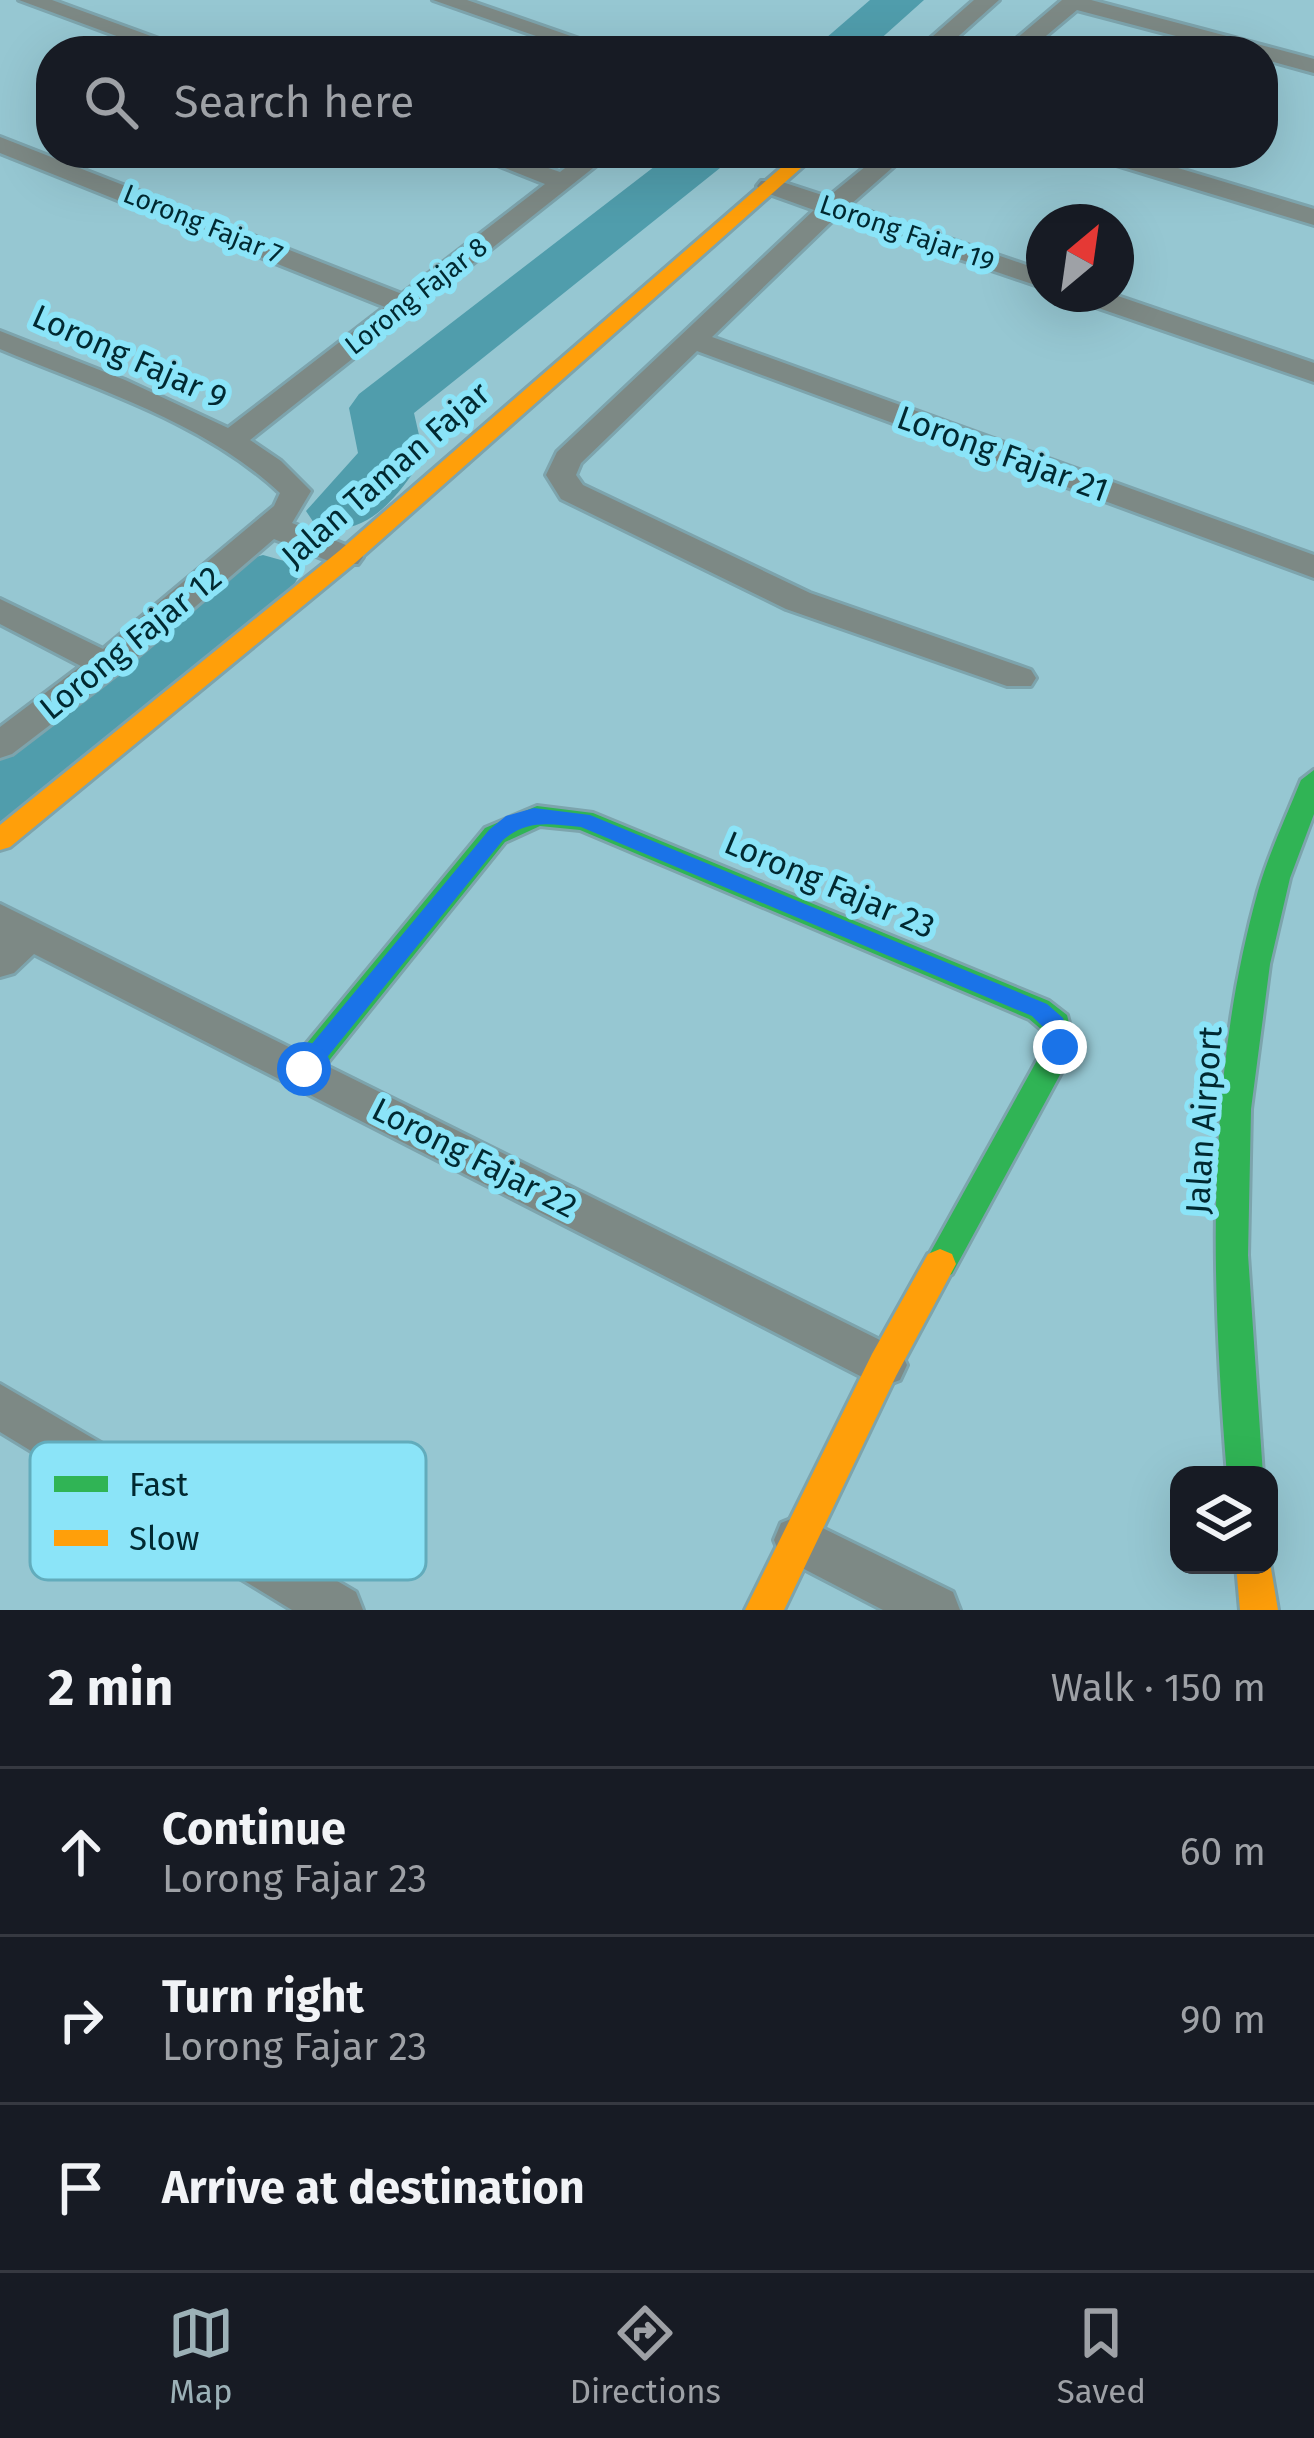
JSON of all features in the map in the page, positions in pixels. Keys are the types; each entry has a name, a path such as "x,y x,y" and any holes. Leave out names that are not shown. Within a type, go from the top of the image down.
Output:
{"street":[{"path":"30,0 136,36"},
{"path":"444,0 556,36"},
{"path":"946,36 988,0"},
{"path":"1032,36 1073,2 1204,36"},
{"path":"1278,56 1314,66"},
{"name":"Lorong Fajar 7","path":"0,144 36,158"},
{"name":"Lorong Fajar 7","path":"61,168 406,305"},
{"path":"523,168 562,181"},
{"name":"Lorong Fajar 8","path":"231,440 580,168"},
{"name":"Jalan Taman Fajar","path":"0,840 347,557 791,168"},
{"path":"879,168 692,339 568,459 560,475 572,492 798,601 872,631 1018,678"},
{"path":"1151,168 1314,218"},
{"name":"Lorong Fajar 19","path":"770,186 1026,274"},
{"path":"1134,311 1314,373"},
{"name":"Lorong Fajar 9","path":"0,339 231,440"},
{"name":"Lorong Fajar 21","path":"692,339 1314,567"},
{"path":"231,440 280,473 296,491 287,512 271,526 347,557"},
{"name":"Lorong Fajar 12","path":"0,746 106,665 271,526"},
{"path":"0,610 106,665"},
{"name":"Jalan Airport","path":"1243,1466 1233,1373 1229,1166 1252,976 1273,889 1314,780"},
{"name":"Lorong Fajar 23","path":"304,1069 496,835 513,821 534,815 583,820 1039,1010 1055,1024 1060,1047 884,1365"},
{"name":"Lorong Fajar 22","path":"10,938 304,1069 884,1365"},
{"path":"764,1610 884,1365"},
{"path":"0,1406 60,1442"},
{"path":"798,1540 866,1594 935,1610"},
{"path":"1256,1574 1259,1610"},
{"path":"288,1580 338,1610"}],"waterway":[{"path":"855,36 900,0"},
{"path":"340,511 391,457 381,408 687,168"},
{"path":"0,796 263,578"}],"traffic: fast":[{"path":"1244,1466 1231,1255 1243,1036 1272,892 1314,780"},
{"path":"304,1069 495,835 537,816 583,820 1039,1010 1056,1024 1060,1047 940,1264"}],"traffic: slow":[{"path":"0,840 347,557 792,168"},
{"path":"764,1610 884,1365 940,1264"},
{"path":"1255,1574 1259,1610"}],"route":[{"path":"304,1069 496,835 513,821 534,815 583,820 1039,1010 1055,1024 1060,1047"}]}
